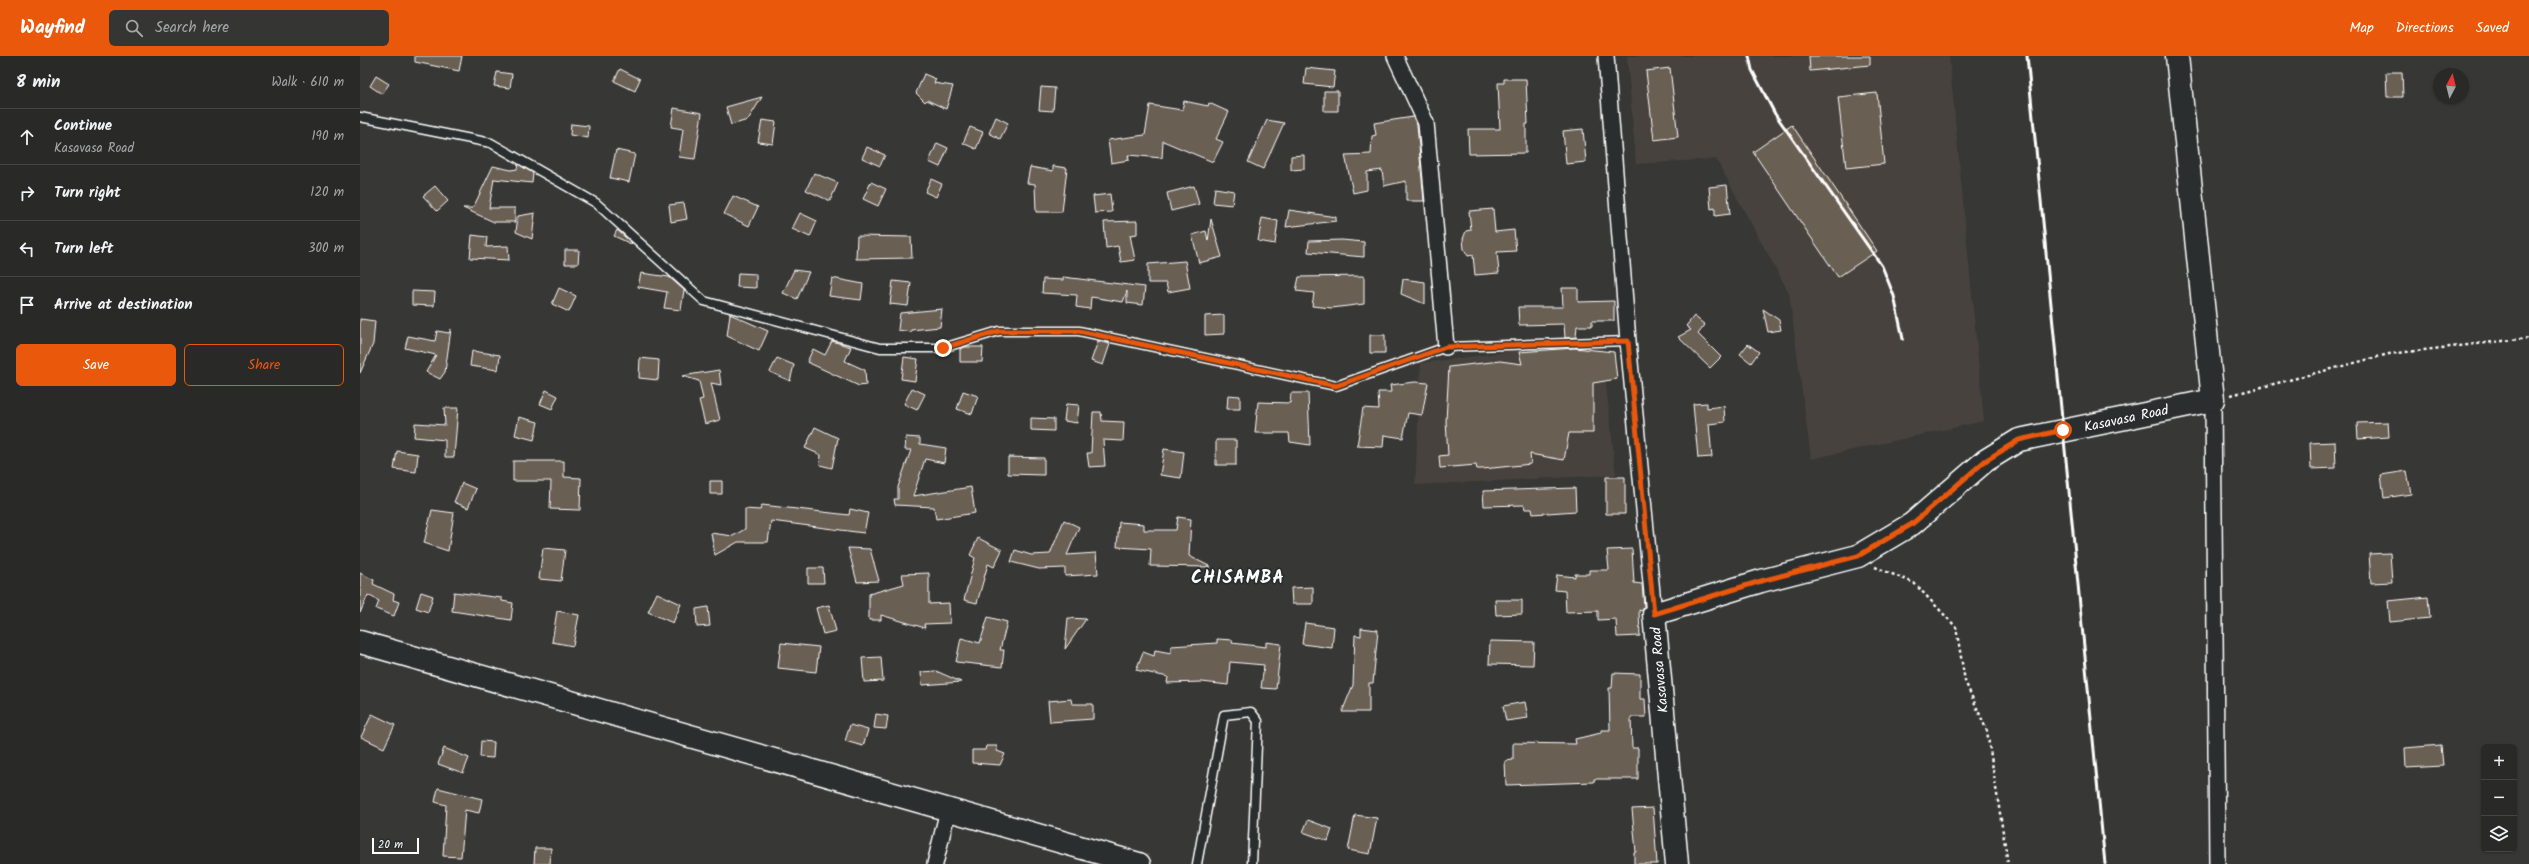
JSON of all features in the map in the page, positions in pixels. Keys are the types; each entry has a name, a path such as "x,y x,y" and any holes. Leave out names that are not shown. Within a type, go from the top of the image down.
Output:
{"street":[{"path":"1395,56 1426,123 1446,347"},
{"path":"1606,56 1628,341 1654,614"},
{"path":"2177,56 2213,400 2217,864"},
{"name":"Kasavasa Road","path":"1677,864 1654,614 1761,581 1858,556 1912,524 1985,461 2019,440 2213,400"},
{"path":"360,642 1139,864"},
{"path":"935,864 948,810"}],"lane":[{"path":"360,117 491,143 596,203 704,301 880,348 943,348 999,331 1079,331 1336,386 1446,347 1628,341"},
{"path":"1197,864 1224,715 1251,712 1258,721 1252,864"}],"path":[{"path":"2213,400 2389,354 2529,338"},
{"path":"1858,556 1881,571 1914,583 1956,627 1966,682 1986,731 2008,864"}],"shaded area":[{"path":"1627,56 1949,56 1984,421 1811,459 1789,293 1716,159 1636,164"},
{"path":"1545,347 1602,348 1616,475 1415,485 1421,363"}],"building":[{"path":"415,56 462,56 459,71 415,62"},
{"path":"1809,56 1870,56 1870,65 1810,71"},
{"path":"1306,68 1335,71 1333,87 1304,84"},
{"path":"1670,68 1678,137 1654,140 1646,71"},
{"path":"620,69 640,79 635,91 614,81"},
{"path":"497,72 512,74 510,88 494,86"},
{"path":"2386,72 2402,72 2403,97 2387,97"},
{"path":"924,74 936,79 934,83 953,86 946,109 927,100 925,102 916,93"},
{"path":"376,76 389,84 382,94 370,86"},
{"path":"1504,79 1526,79 1528,124 1526,124 1526,153 1469,154 1468,129 1500,129 1498,83 1504,83"},
{"path":"1041,87 1055,88 1053,111 1039,110"},
{"path":"1324,91 1338,91 1338,111 1324,111"},
{"path":"1877,93 1884,164 1846,168 1838,97"},
{"path":"762,97 748,120 731,125 726,107"},
{"path":"1184,101 1208,106 1209,103 1229,112 1216,139 1223,142 1213,162 1163,141 1162,158 1128,155 1129,160 1111,163 1108,140 1145,135 1150,105 1182,110"},
{"path":"674,108 702,113 695,159 679,157 683,129 671,127"},
{"path":"996,117 1008,123 1000,139 989,133"},
{"path":"1413,117 1417,125 1424,201 1406,201 1406,181 1384,186 1382,170 1367,172 1367,190 1353,193 1345,155 1371,154 1372,136 1376,135 1374,123"},
{"path":"762,120 776,122 773,144 758,142"},
{"path":"1267,120 1284,123 1263,169 1248,162"},
{"path":"571,124 589,126 588,138 570,135"},
{"path":"1792,125 1877,251 1838,277 1753,152"},
{"path":"970,127 983,132 976,149 963,143"},
{"path":"1583,129 1586,162 1566,164 1563,131"},
{"path":"937,143 948,148 940,167 929,162"},
{"path":"867,147 885,155 880,166 862,158"},
{"path":"616,150 635,154 629,182 610,178"},
{"path":"1304,155 1304,169 1291,170 1291,156"},
{"path":"518,164 533,173 532,183 494,179 489,208 515,208 515,222 494,222 463,208 473,208 493,166 511,170 517,169"},
{"path":"1053,166 1067,168 1062,212 1036,212 1035,184 1027,183 1030,167 1053,171"},
{"path":"814,173 838,183 830,201 806,190"},
{"path":"931,179 942,184 936,197 925,192"},
{"path":"871,182 886,189 878,206 863,199"},
{"path":"1727,185 1730,214 1715,216 1715,208 1711,209 1709,187"},
{"path":"435,186 448,201 437,211 423,196"},
{"path":"1194,186 1199,204 1171,211 1167,193"},
{"path":"1215,188 1234,191 1232,205 1213,203"},
{"path":"1110,194 1112,212 1095,213 1093,196"},
{"path":"733,196 758,207 749,226 724,214"},
{"path":"684,203 687,219 671,222 669,205"},
{"path":"1493,209 1495,232 1514,230 1516,251 1497,252 1499,273 1475,275 1473,255 1468,256 1464,249 1463,239 1466,231 1471,230 1469,211"},
{"path":"1289,210 1336,217 1336,221 1286,227"},
{"path":"535,213 532,239 516,232 518,216"},
{"path":"800,213 817,221 810,237 792,229"},
{"path":"1262,218 1278,221 1275,244 1258,241"},
{"path":"1211,219 1222,257 1199,263 1192,235 1206,231 1208,241"},
{"path":"1137,221 1137,234 1130,235 1135,260 1121,262 1118,246 1106,248 1104,222"},
{"path":"617,230 632,243 631,244 614,236"},
{"path":"472,235 487,237 486,247 508,246 509,260 470,258"},
{"path":"857,236 911,237 912,258 856,259"},
{"path":"1342,240 1364,242 1364,257 1308,252 1309,241"},
{"path":"565,250 579,250 578,264 565,264"},
{"path":"1185,261 1190,288 1168,292 1166,283 1148,283 1148,264"},
{"path":"794,270 809,272 797,299 783,293"},
{"path":"641,273 669,277 684,290 681,310 664,308 667,292 638,287"},
{"path":"738,273 756,274 756,288 737,287"},
{"path":"1364,276 1364,304 1332,308 1312,306 1314,293 1296,291 1299,277"},
{"path":"1063,277 1145,287 1143,305 1127,303 1127,291 1123,302 1091,297 1090,309 1076,307 1077,295 1042,293 1043,279 1063,280"},
{"path":"832,278 863,284 861,300 829,296"},
{"path":"1403,279 1425,282 1425,304 1401,294"},
{"path":"893,281 911,283 908,306 890,304"},
{"path":"559,288 576,296 569,312 552,304"},
{"path":"1562,288 1578,288 1578,302 1614,301 1614,321 1592,321 1592,326 1577,326 1576,337 1565,338 1564,324 1519,325 1518,307 1563,307"},
{"path":"412,291 435,292 434,306 412,305"},
{"path":"942,309 940,327 911,330 911,332 898,330 900,313"},
{"path":"1763,309 1779,320 1781,330 1768,332"},
{"path":"730,314 768,331 759,351 727,336"},
{"path":"1224,315 1224,334 1205,335 1205,316"},
{"path":"1694,316 1705,325 1698,334 1721,357 1710,368 1678,337 1691,330 1686,326"},
{"path":"360,319 375,321 373,344 360,373"},
{"path":"451,329 445,372 440,379 426,372 436,355 405,348 408,336 435,341 437,331 449,333"},
{"path":"1370,335 1385,335 1385,353 1370,353"},
{"path":"832,341 851,347 845,361 865,370 866,385 859,386 807,362 813,349 825,355"},
{"path":"1098,341 1110,344 1103,365 1091,361"},
{"path":"1748,344 1759,352 1751,363 1740,354"},
{"path":"965,347 983,347 982,362 960,362 960,349"},
{"path":"1574,348 1614,352 1617,379 1593,383 1593,433 1569,433 1564,460 1530,454 1531,464 1483,469 1477,469 1476,465 1440,468 1439,456 1448,455 1446,421 1449,367 1500,361 1522,364 1519,352"},
{"path":"472,351 500,355 498,370 470,366"},
{"path":"904,357 918,359 915,381 901,379"},
{"path":"640,358 659,360 658,380 639,378"},
{"path":"777,358 794,365 790,381 770,372"},
{"path":"719,370 721,385 711,383 720,420 705,424 699,400 703,399 699,381 682,376"},
{"path":"1415,382 1428,383 1422,415 1408,413 1403,438 1384,435 1383,447 1357,446 1363,408 1379,409 1378,392 1391,392 1390,385"},
{"path":"912,388 925,394 917,410 904,404"},
{"path":"546,390 558,396 552,409 540,404"},
{"path":"963,391 978,396 972,414 957,409"},
{"path":"1291,393 1308,393 1310,445 1290,442 1289,433 1255,433 1258,402 1290,403"},
{"path":"1228,395 1240,396 1240,409 1227,409"},
{"path":"1707,403 1707,408 1724,406 1725,422 1709,424 1712,457 1698,458 1693,404"},
{"path":"1066,404 1079,405 1077,423 1064,421"},
{"path":"444,408 458,408 454,457 445,457 445,440 414,437 415,423 445,425"},
{"path":"1093,412 1101,412 1102,421 1124,422 1123,441 1103,440 1105,466 1089,467 1087,453 1091,453"},
{"path":"519,417 538,422 534,440 515,435"},
{"path":"1031,418 1054,419 1054,431 1031,430"},
{"path":"2388,422 2389,437 2358,439 2357,423"},
{"path":"815,427 838,438 832,468 820,465 821,455 805,448"},
{"path":"906,437 920,438 920,444 946,448 944,463 925,459 913,496 971,487 975,513 936,519 934,507 895,505 894,499 898,499 898,487 911,450 905,450"},
{"path":"1216,440 1236,440 1236,465 1216,465"},
{"path":"2335,442 2336,468 2311,469 2310,443"},
{"path":"1164,449 1184,452 1181,478 1160,475"},
{"path":"397,451 418,454 416,472 394,469"},
{"path":"1008,457 1044,458 1044,475 1008,474"},
{"path":"513,461 564,461 564,477 581,478 580,510 550,509 551,481 513,481"},
{"path":"2407,471 2411,494 2384,498 2381,475"},
{"path":"1606,477 1625,477 1625,514 1606,514"},
{"path":"710,481 722,481 722,494 710,494"},
{"path":"462,483 476,489 468,508 454,502"},
{"path":"1575,488 1576,511 1533,514 1532,509 1525,509 1524,505 1484,506 1483,491"},
{"path":"762,505 849,515 850,509 868,513 864,533 771,521 768,542 738,542 715,555 711,533 733,536 745,529 745,509 760,510"},
{"path":"432,510 454,513 448,551 424,543"},
{"path":"1178,517 1191,519 1189,556 1211,567 1150,566 1151,549 1117,547 1119,522 1144,524 1144,530 1176,530"},
{"path":"1064,520 1079,527 1067,555 1096,553 1098,574 1065,576 1065,568 1039,569 1011,562 1015,550 1031,555 1050,554"},
{"path":"978,538 1002,550 994,567 988,564 977,603 964,600 975,558 970,555"},
{"path":"543,548 565,550 561,581 539,579"},
{"path":"848,548 870,549 879,581 857,582"},
{"path":"1632,549 1634,583 1642,584 1644,607 1642,611 1639,610 1640,636 1617,637 1616,619 1598,620 1598,611 1566,612 1565,591 1555,590 1557,575 1575,577 1575,574 1589,574 1589,570 1609,570 1607,550"},
{"path":"2390,553 2392,582 2371,583 2369,554"},
{"path":"808,568 823,568 824,583 808,583"},
{"path":"360,573 374,580 373,584 394,594 393,600 399,602 394,616 376,609 379,601 368,595 360,613"},
{"path":"929,573 929,604 949,603 950,623 924,624 925,628 881,615 881,620 869,620 869,594 904,584 902,574"},
{"path":"1313,587 1313,604 1292,604 1291,588"},
{"path":"421,592 433,596 428,612 416,608"},
{"path":"454,592 502,598 502,601 513,603 511,620 452,611"},
{"path":"657,593 681,604 673,623 648,612"},
{"path":"2428,597 2430,618 2390,622 2388,601"},
{"path":"1495,600 1522,600 1522,614 1496,615"},
{"path":"829,605 836,631 823,634 816,608"},
{"path":"708,607 710,626 697,627 696,609"},
{"path":"557,611 579,615 573,646 552,642"},
{"path":"988,617 1007,622 1000,650 1004,650 1002,667 956,662 961,638 980,643"},
{"path":"1068,618 1086,619 1065,649"},
{"path":"1305,623 1334,627 1332,648 1302,644"},
{"path":"1361,628 1378,630 1373,683 1369,683 1369,712 1342,712 1353,685 1355,635 1361,636"},
{"path":"1217,639 1233,640 1232,643 1266,647 1266,642 1281,644 1276,689 1261,688 1264,665 1230,662 1228,685 1202,682 1167,683 1168,677 1136,670 1143,652 1154,656 1155,650 1171,653 1171,646 1217,643"},
{"path":"1490,641 1534,642 1533,665 1489,664"},
{"path":"781,643 819,647 816,672 778,668"},
{"path":"881,657 883,681 864,682 862,658"},
{"path":"936,671 961,682 922,685 921,672"},
{"path":"1613,673 1640,674 1640,699 1645,699 1646,717 1631,717 1632,748 1638,748 1638,779 1594,779 1594,782 1506,785 1505,761 1513,760 1513,743 1576,744 1575,739 1601,733 1601,730 1610,730 1609,688 1612,688"},
{"path":"1071,699 1072,704 1093,704 1093,719 1050,722 1048,701"},
{"path":"1525,702 1528,718 1506,721 1503,706"},
{"path":"372,714 395,725 384,748 361,737"},
{"path":"876,714 888,716 886,729 874,728"},
{"path":"850,725 868,730 863,746 845,741"},
{"path":"481,741 494,742 493,758 480,757"},
{"path":"2441,745 2443,766 2406,768 2405,748"},
{"path":"986,746 997,746 997,751 1005,754 1000,765 972,763 972,750 985,750"},
{"path":"444,748 469,758 463,773 438,764"},
{"path":"438,788 482,799 479,813 465,810 461,857 443,856 446,805 435,802"},
{"path":"1653,808 1657,864 1634,864 1634,852 1636,852 1632,809"},
{"path":"1355,815 1377,818 1370,854 1348,850"},
{"path":"1308,820 1332,829 1328,841 1303,832"},
{"path":"535,848 551,848 550,864 534,864"}],"railway":[{"path":"1749,56 1752,70 1775,114 1882,266 1894,296 1903,339"},
{"path":"2027,56 2105,864"}],"district":[{"name":"CHISAMBA","path":"1238,577"}],"route":[{"path":"943,348 999,331 1079,331 1336,386 1446,347 1628,341 1654,614 1761,581 1858,556 1912,524 1985,461 2019,440 2063,430"}]}
